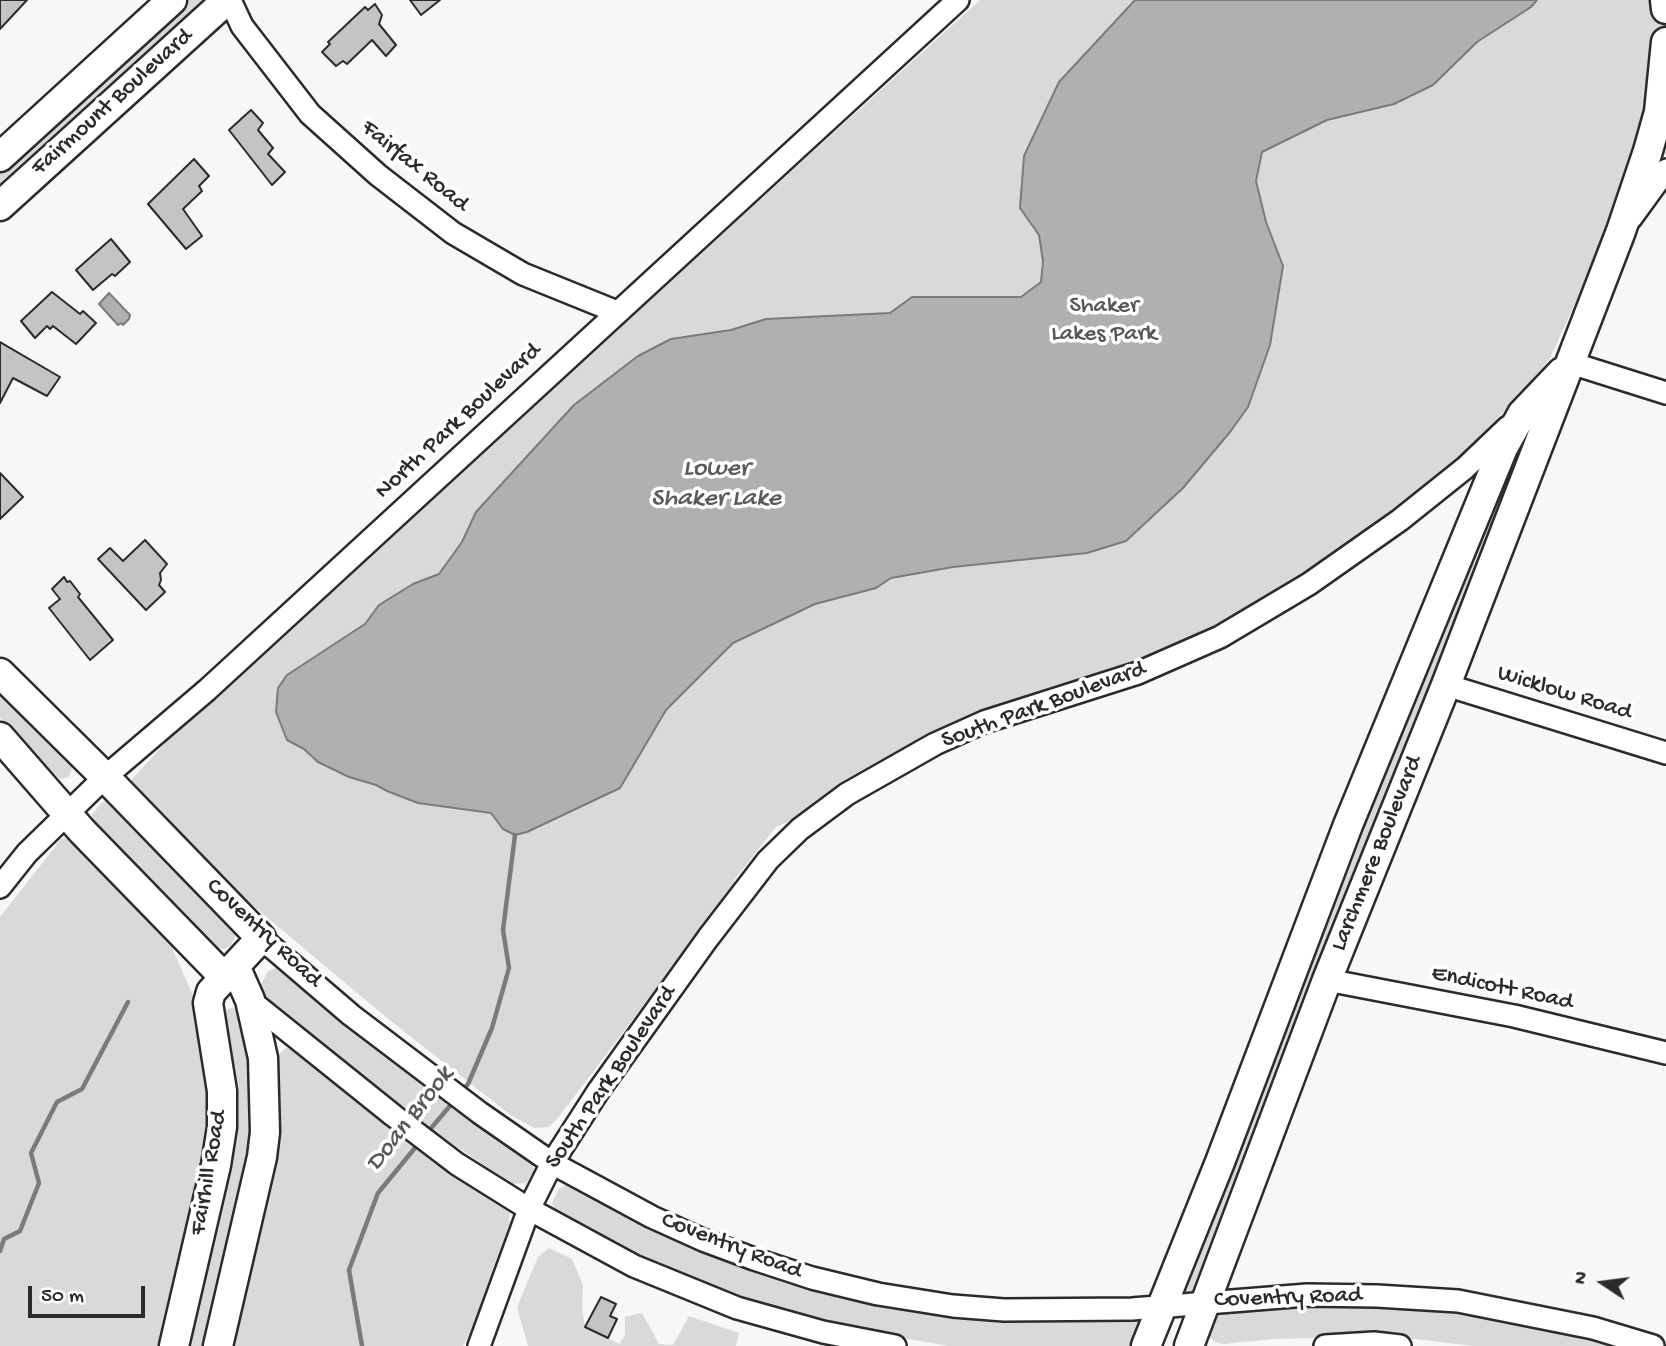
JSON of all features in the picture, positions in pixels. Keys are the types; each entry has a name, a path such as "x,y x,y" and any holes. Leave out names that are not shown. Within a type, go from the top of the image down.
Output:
{"main road":[{"name":"Fairmount Boulevard","path":"0,157 172,0"},
{"name":"Fairmount Boulevard","path":"0,206 228,0"},
{"path":"1665,0 1666,9"},
{"name":"Larchmere Boulevard","path":"1189,1346 1327,979 1446,685 1621,231 1659,111 1666,42"},
{"name":"South Park Boulevard","path":"1522,414 1571,363"},
{"name":"Larchmere Boulevard","path":"1146,1346 1343,838 1503,448 1522,414"},
{"path":"1472,528 1503,538"},
{"name":"Coventry Road","path":"0,673 105,776 261,938"},
{"path":"0,737 159,912 230,972"},
{"name":"Fairhill Road","path":"174,1346 216,1165 222,1127 222,1091 208,1003 211,992 261,938"},
{"name":"Fairhill Road","path":"218,1346 262,1157 265,1132 263,1058 250,1000 230,972"}],"street":[{"name":"Fairfax Road","path":"228,0 242,26 310,114 378,175 453,233 488,254 523,274 617,312"},
{"name":"North Park Boulevard","path":"0,887 27,853 105,776 207,690 958,0"},
{"path":"1621,231 1666,170"},
{"path":"1571,363 1666,393"},
{"name":"South Park Boulevard","path":"480,1346 529,1209 552,1163 599,1090 708,938 768,860 800,829 847,794 935,744 984,722 1138,673 1220,637 1309,584 1400,520 1465,468 1522,414"},
{"name":"Wicklow Road","path":"1446,685 1666,753"},
{"name":"Coventry Road","path":"261,938 351,1015 480,1114 552,1163 652,1217 703,1240 754,1259 847,1287 953,1306 1004,1310 1162,1308 1205,1302 1307,1296 1377,1296 1458,1301 1593,1328 1653,1346"},
{"name":"Endicott Road","path":"1327,979 1514,1016 1666,1053"},
{"name":"Coventry Road","path":"250,1000 457,1164 529,1209 634,1266 737,1308 823,1332 895,1346"},
{"name":"Coventry Road","path":"1325,1346 1374,1343 1400,1346"}],"green space":[{"path":"186,0 214,0 0,197 0,167"},
{"name":"Shaker Lakes Park","path":"980,0 1666,0 1666,136 1626,174 1592,267 1550,358 1535,379 1451,467 1341,552 1268,597 1132,664 961,721 910,744 864,770 792,820 776,827 735,879 731,891 557,1119 549,1127 534,1128 512,1116 387,1018 213,872 130,786 132,779 183,724"},
{"path":"1571,363 1205,1302 1162,1308 1503,448"},
{"path":"0,687 69,756 73,766 69,777 61,779 52,773 0,718"},
{"path":"111,798 233,921 237,934 231,945 225,949 215,948 92,821 92,815 101,803"},
{"path":"73,834 157,924 170,943 194,998 206,1041 211,1139 165,1346 0,1346 0,917 61,839"},
{"path":"278,967 292,973 530,1157 534,1171 526,1183 512,1184 419,1121 263,998 261,985 268,971"},
{"path":"239,1009 259,1105 212,1346 183,1346 221,1018 224,1011"},
{"path":"286,1048 298,1049 506,1202 510,1211 509,1224 463,1346 227,1346 276,1061"},
{"path":"567,1184 577,1186 773,1273 1129,1318 1140,1322 1142,1333 1139,1346 949,1346 812,1319 758,1303 694,1279 571,1223 555,1211 552,1203 559,1189"},
{"path":"549,1248 572,1259 583,1285 585,1327 620,1344 625,1334 625,1317 642,1313 659,1344 673,1345 689,1316 739,1333 736,1346 528,1346 517,1307 538,1257"},
{"path":"1333,1304 1477,1312 1625,1346 1473,1346 1415,1339 1350,1337 1274,1339 1223,1344 1215,1342 1209,1336 1211,1316 1220,1310"}],"water":[{"name":"Lower Shaker Lake","path":"1135,0 1537,0 1531,7 1477,42 1433,85 1394,104 1327,120 1262,152 1256,181 1266,222 1283,266 1270,345 1248,407 1230,432 1183,488 1126,541 1087,553 953,567 891,578 876,588 815,604 733,643 666,710 620,788 527,832 515,835 503,829 491,813 418,803 349,777 318,762 304,749 287,740 276,712 278,688 287,675 365,624 379,605 413,584 439,574 462,542 476,512 574,405 638,356 671,339 731,330 766,319 890,313 912,297 1021,297 1041,282 1043,261 1039,235 1020,208 1024,156 1059,82"},
{"path":"109,293 130,315 123,325 118,325 99,304"}],"building":[{"path":"0,0 27,0 0,29"},
{"path":"410,0 440,0 421,15"},
{"path":"375,4 382,15 379,24 396,45 386,56 372,40 347,64 343,61 336,66 322,52 330,44 328,42 365,7 368,10"},
{"path":"251,110 263,123 258,130 273,148 268,154 285,172 272,185 229,130"},
{"path":"194,159 209,176 199,186 202,191 183,209 202,236 186,249 148,204"},
{"path":"111,239 130,262 115,276 112,274 93,290 76,270"},
{"path":"52,292 80,314 83,311 96,323 76,344 53,326 50,329 47,326 35,338 21,321"},
{"path":"0,342 60,377 47,396 13,378 0,403"},
{"path":"0,473 23,497 0,519"},
{"path":"145,540 167,564 160,573 159,585 165,592 146,610 98,559 110,548 123,561"},
{"path":"64,577 67,582 70,581 80,594 78,597 113,640 90,660 49,608 60,599 52,589"},
{"path":"601,1297 616,1304 610,1316 617,1319 608,1338 585,1327"}],"waterway":[{"name":"Doan Brook","path":"463,1090 492,1028 509,968 503,930 515,835"},
{"path":"0,1251 4,1239 20,1231 39,1183 31,1153 57,1102 82,1089 128,1002"},
{"name":"Doan Brook","path":"427,1133 455,1100"},
{"name":"Doan Brook","path":"362,1346 349,1270 378,1193 419,1143"}]}
